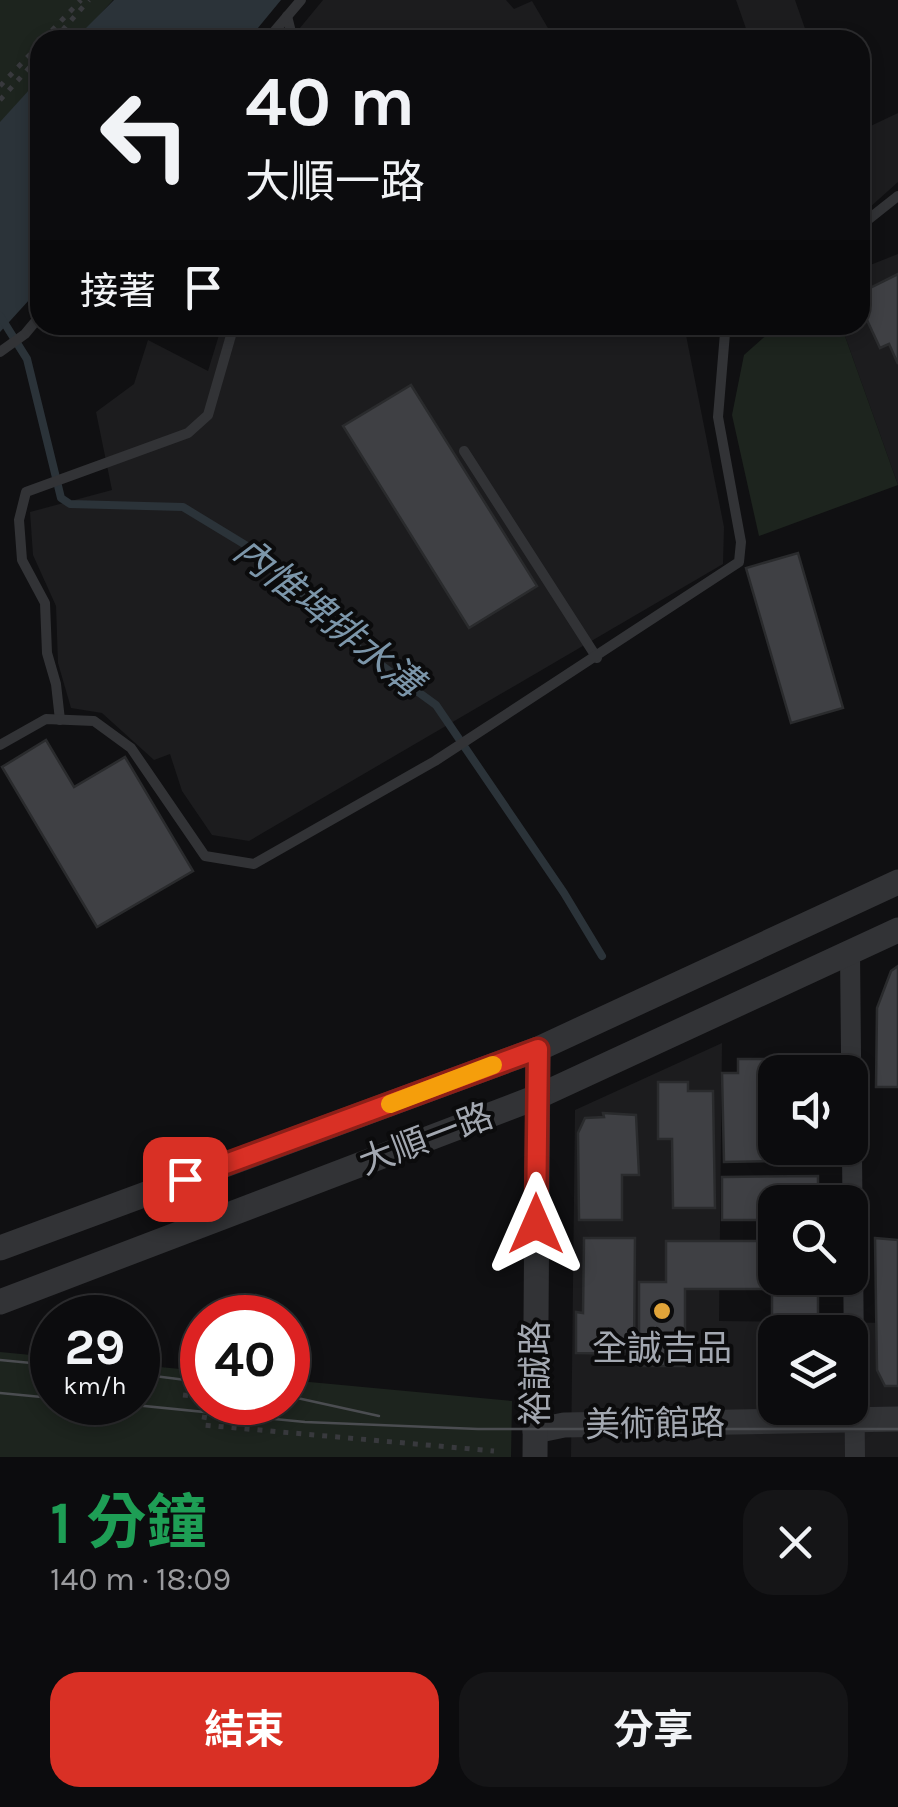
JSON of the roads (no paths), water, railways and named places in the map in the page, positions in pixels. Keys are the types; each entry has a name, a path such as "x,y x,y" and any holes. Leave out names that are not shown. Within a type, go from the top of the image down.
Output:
{"street":[{"name":"大順一路","path":"0,1248 538,1049 898,882"},
{"name":"大順一路","path":"1,1299 538,1097 898,930"},
{"path":"850,952 855,1437"},
{"name":"裕誠路","path":"535,1444 538,1049"},
{"name":"美術館路","path":"855,1437 898,1419"},
{"name":"美術館路","path":"535,1444 587,1438 898,1434"}],"lane":[{"path":"275,30 301,0"},
{"path":"287,16 290,30"},
{"path":"870,218 898,196"},
{"path":"2,350 30,327"},
{"path":"60,720 47,653 45,604 22,560 19,520 26,492 188,432 208,415 231,335"},
{"path":"0,745 46,719 94,722 131,748 205,856 254,864 451,751 739,562 741,542 718,418 725,335"},
{"path":"464,450 597,658"}],"waterway":[{"name":"內惟埤排水溝","path":"0,316 27,359 61,498 70,504 183,507 267,558 344,638 436,705 564,893 602,956"}],"tram line":[{"path":"0,1360 30,1363"},
{"path":"160,1377 180,1379"},
{"path":"0,1393 30,1396"},
{"path":"310,1401 379,1416"},
{"path":"160,1408 305,1422 478,1429 898,1429"}],"place":[{"name":"全誠吉品","path":"662,1311"}]}
